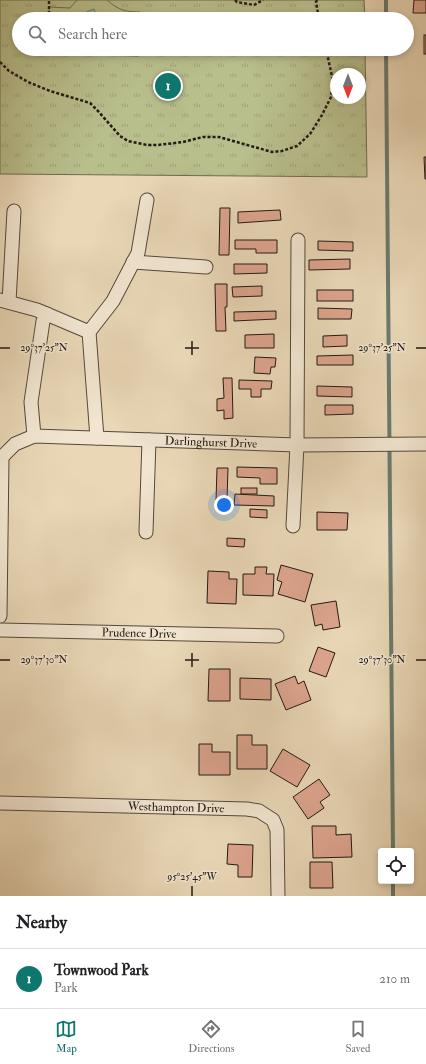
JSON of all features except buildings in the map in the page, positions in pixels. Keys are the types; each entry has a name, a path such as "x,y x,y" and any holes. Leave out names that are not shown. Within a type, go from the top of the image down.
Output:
{"street":[{"path":"98,438 89,332 113,302 138,253 148,200"},
{"path":"14,211 4,301 48,314 89,332"},
{"path":"293,526 296,445 298,240"},
{"path":"133,262 206,267"},
{"path":"34,436 31,402 43,322 48,314"},
{"name":"Darlinghurst Drive","path":"1,457 15,444 34,436 296,445 426,444"},
{"path":"146,532 149,440"},
{"path":"0,616 1,457"},
{"name":"Prudence Drive","path":"0,630 277,636"},
{"name":"Westhampton Drive","path":"0,803 247,809 259,811 273,820 277,830 278,896"}],"path":[{"path":"49,0 49,12"},
{"path":"235,0 237,2 254,5 264,0"},
{"path":"317,0 318,12"},
{"path":"0,62 9,72 28,82 50,91 90,103 120,136 128,141 147,145 158,145 183,142 203,137 219,137 272,152 282,151 297,146 310,134 322,115 331,97 333,81 328,56"}],"green space":[{"path":"0,0 364,0 365,12 12,12 12,56 365,56 365,68 330,68 330,104 366,104 367,177 0,174"},
{"path":"77,0 107,0 122,10 130,12 49,12 49,7 70,8"}],"shaded area":[{"path":"94,9 95,12 86,12"}],"waterway":[{"path":"386,0 386,12"},
{"path":"386,56 393,848"},
{"path":"393,884 393,896"}],"place":[{"name":"Townwood Park","path":"168,86"}]}
